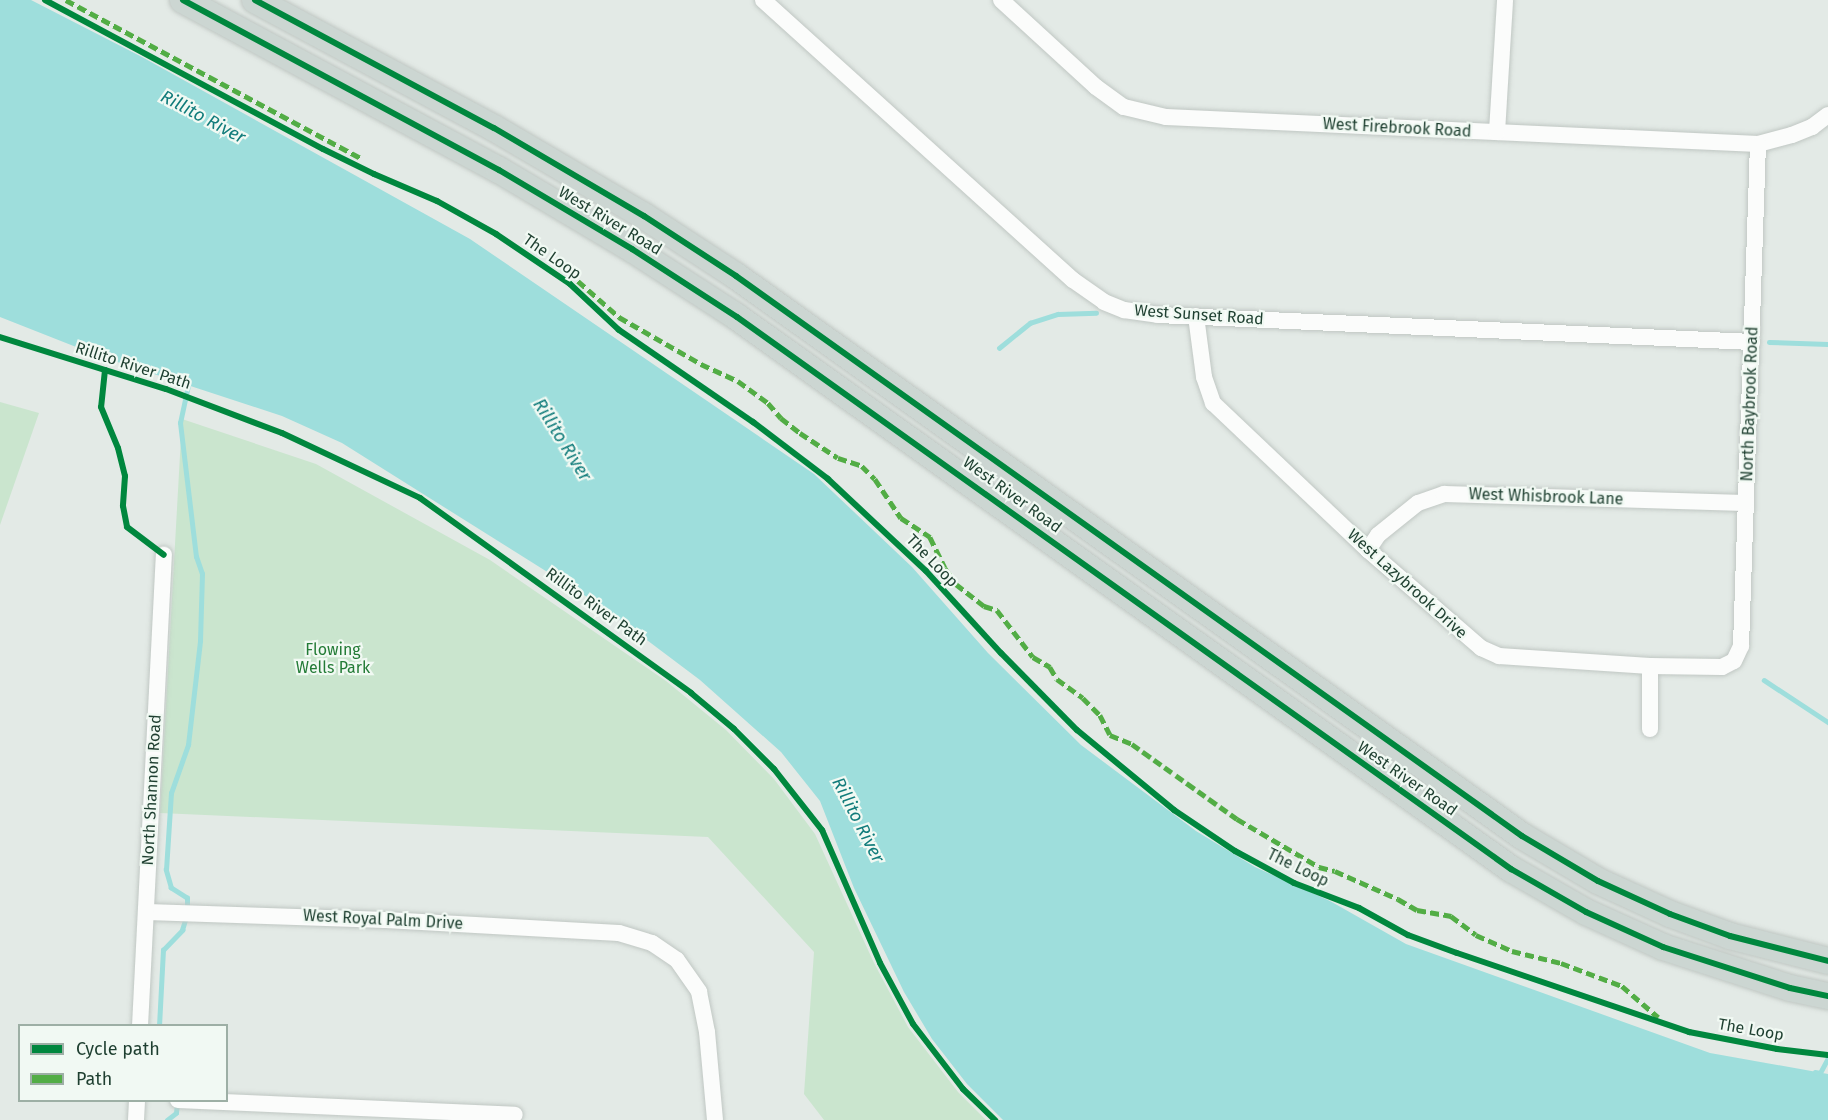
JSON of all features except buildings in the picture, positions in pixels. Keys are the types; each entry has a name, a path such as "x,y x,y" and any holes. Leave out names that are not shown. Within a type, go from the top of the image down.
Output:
{"main road":[{"name":"West River Road","path":"183,0 499,170 632,249 736,317 1511,869 1586,912 1663,947 1726,969 1817,994"},
{"name":"West River Road","path":"255,0 494,128 644,216 736,276 1522,836 1598,881 1670,914 1730,936 1818,960"},
{"path":"1090,568 1111,543"}],"street":[{"name":"West Sunset Road","path":"763,0 1081,286 1104,302 1124,310 1196,316 1752,342"},
{"name":"West Firebrook Road","path":"1001,0 1096,87 1124,107 1166,117 1758,144 1812,127 1828,115"},
{"path":"1497,132 1505,0"},
{"name":"North Baybrook Road","path":"1738,665 1741,646 1758,144"},
{"name":"West Lazybrook Drive","path":"1196,316 1204,376 1213,403 1368,550 1471,641 1489,653 1499,656 1650,666 1738,665"},
{"name":"West Whisbrook Lane","path":"1368,550 1378,535 1418,502 1444,494 1745,503"},
{"name":"North Shannon Road","path":"140,1024 165,555"},
{"path":"1650,666 1650,729"},
{"name":"West Royal Palm Drive","path":"147,912 386,920 619,933 652,943 677,960 699,992 707,1032 715,1120"},
{"path":"136,1120 137,1102"},
{"path":"202,1102 514,1115"}],"green space":[{"path":"0,402 39,413 0,525"},
{"name":"Flowing Wells Park","path":"182,419 316,464 490,560 666,681 726,730 774,779 815,834 874,963 908,1027 958,1092 986,1120 824,1120 804,1094 814,952 708,837 160,813"}],"water":[{"name":"Rillito River","path":"0,0 31,0 142,57 470,239 814,474 912,567 988,653 1081,745 1196,831 1255,867 1330,901 1406,944 1710,1053 1828,1074 1828,1120 1003,1120 967,1084 932,1039 904,992 854,888 820,801 781,752 700,680 603,607 342,443 282,416 99,356 0,317"}],"waterway":[{"path":"999,348 1030,323 1058,314 1096,313"},
{"path":"1769,342 1828,344"},
{"path":"187,909 187,898 171,888 166,870 171,793 188,745 200,641 202,574 196,557 180,423 189,381"},
{"path":"1764,680 1828,722"},
{"path":"159,1024 163,950 182,930 186,917"},
{"path":"1815,1072 1820,1073 1828,1058"},
{"path":"167,1120 176,1113 177,1103"}],"marked path":[{"path":"66,0 362,159"},
{"path":"578,281 619,317 701,364 738,381 768,403 781,418 800,433 838,458 862,466 875,479 901,518 930,537 945,568 956,584 984,606 997,610 1033,657 1050,667 1057,679 1083,698 1100,715 1110,735 1132,744 1237,819 1319,867 1335,871 1417,910 1451,916 1476,935 1512,951 1561,963 1622,986 1658,1017"}],"cycle path":[{"name":"The Loop","path":"45,0 323,149 437,201 496,234 570,284 619,330 753,422 828,479 926,571 1001,653 1077,730 1174,810 1235,851 1294,883 1359,908 1408,935 1457,953 1689,1032 1777,1049 1828,1055"},
{"path":"183,0 499,170 632,249 737,317 1511,869 1586,912 1663,947 1790,988 1828,996"},
{"path":"255,0 494,128 644,216 736,276 1522,836 1598,881 1670,914 1730,936 1828,961"},
{"name":"Rillito River Path","path":"0,337 166,389 282,433 420,498 691,693 734,729 774,769 822,830 880,963 913,1024 963,1089 995,1120"},
{"name":"Rillito River Path","path":"105,370 101,407 118,448 125,476 123,506 127,527 164,555"}]}
